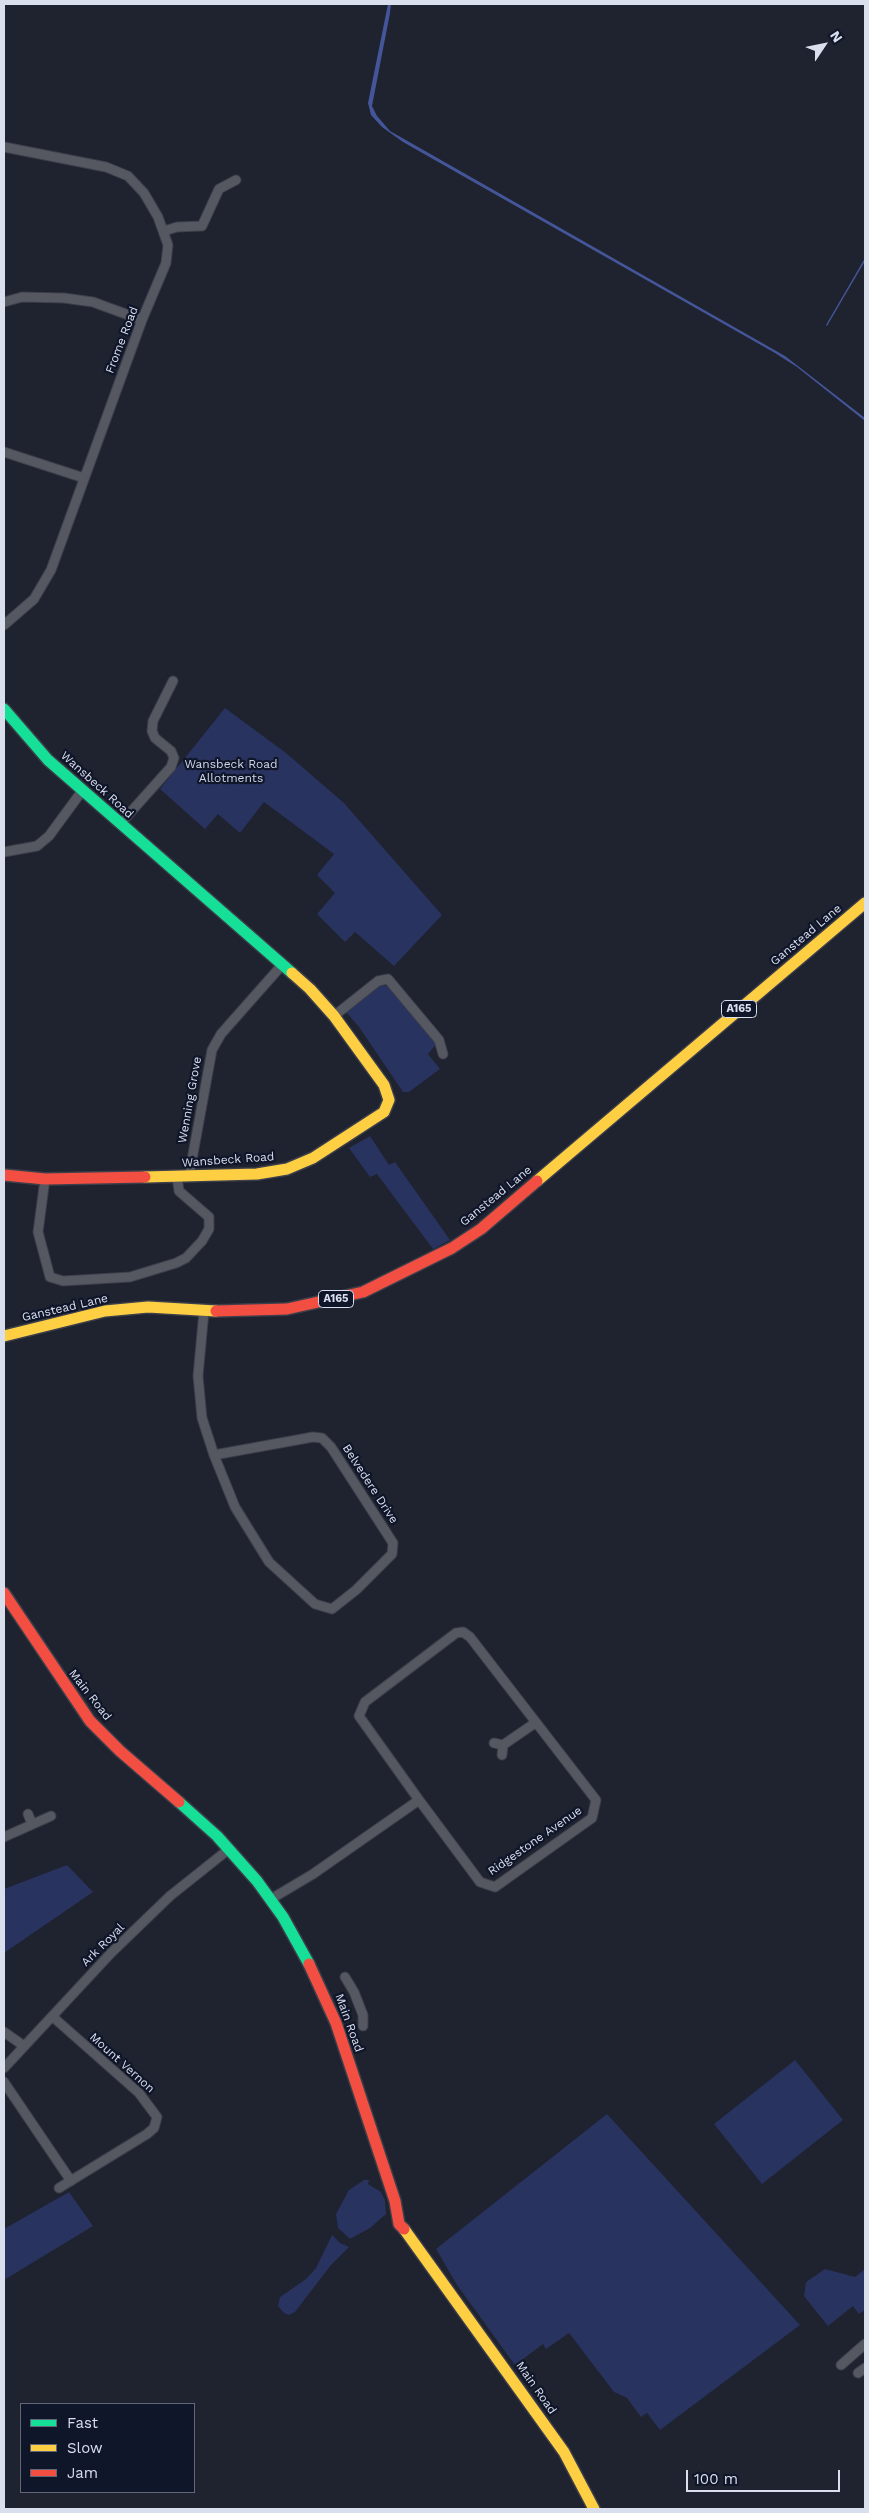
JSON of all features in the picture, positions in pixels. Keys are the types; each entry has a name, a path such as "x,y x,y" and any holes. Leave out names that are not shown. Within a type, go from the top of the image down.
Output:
{"main road":[{"name":"Wansbeck Road","path":"4,709 48,760 310,989 334,1016 384,1085 389,1100 384,1112 313,1158 288,1169 257,1174 177,1177 45,1179 4,1175"},
{"name":"Ganstead Lane","path":"4,1336 105,1311 148,1307 204,1311 287,1309 364,1292 452,1248 481,1228 865,903"},
{"name":"Main Road","path":"4,1594 90,1721 229,1849 271,1900 301,1946 334,2016 395,2201 399,2224 408,2232 558,2444 594,2509"}],"street":[{"name":"Frome Road","path":"4,147 106,166 128,176 144,193 158,217 168,245 166,263 142,320 51,570 34,599 4,625"},
{"path":"164,231 177,227 202,226 207,220 219,189 236,180"},
{"path":"4,302 22,297 64,298 92,302 142,320"},
{"path":"4,452 84,478"},
{"path":"120,824 171,767 174,758 172,751 155,738 152,731 154,721 173,681"},
{"path":"4,852 37,846 49,836 82,791"},
{"name":"Wenning Grove","path":"189,1176 212,1050 221,1034 282,964"},
{"path":"334,1016 378,981 388,979 439,1040 443,1054"},
{"path":"45,1179 38,1232 50,1278 63,1281 130,1277 176,1263 186,1258 202,1241 209,1229 209,1217 179,1191 177,1177"},
{"name":"Belvedere Drive","path":"204,1311 198,1376 202,1418 214,1456 235,1507 269,1562 315,1604 332,1609 363,1584 392,1554 393,1543 331,1447 322,1438 314,1437 214,1456"},
{"name":"Ridgestone Avenue","path":"463,1632 470,1637 596,1800 592,1818 495,1887 480,1882 419,1800 359,1716 365,1702 456,1633 463,1632"},
{"path":"502,1755 498,1744 535,1723"},
{"path":"271,1900 313,1874 419,1800"},
{"path":"28,1814 32,1824"},
{"path":"4,1837 50,1816"},
{"name":"Ark Royal","path":"4,2068 53,2017 85,1980 170,1896 229,1849"},
{"name":"Main Road","path":"345,1977 354,1992 363,2015 363,2026"},
{"name":"Mount Vernon","path":"53,2017 139,2093 157,2117 154,2128 147,2134 59,2188"},
{"path":"4,2032 24,2046"},
{"path":"4,2082 71,2181"},
{"path":"841,2365 865,2344"}],"green space":[{"name":"Wansbeck Road Allotments","path":"225,708 286,753 344,803 442,915 394,966 355,932 345,942 317,914 335,893 317,875 334,854 264,802 240,833 218,814 205,829 160,789"},
{"path":"381,985 390,987 437,1043 428,1054 440,1069 409,1092 403,1092 359,1027 346,1012"},
{"path":"370,1136 389,1165 395,1162 450,1240 433,1249 377,1174 370,1177 349,1148"},
{"path":"67,1865 93,1892 4,1953 4,1889"},
{"path":"795,2060 843,2120 762,2184 714,2124"},
{"path":"607,2114 800,2325 660,2430 647,2413 641,2417 627,2398 614,2392 569,2333 546,2349 543,2344 515,2365 457,2285 436,2249"},
{"path":"364,2180 369,2180 368,2184 381,2192 385,2200 386,2214 370,2228 350,2239 338,2228 336,2214 349,2190"},
{"path":"69,2192 93,2226 4,2280 4,2229"},
{"path":"332,2235 340,2243 349,2247 331,2265 295,2312 289,2315 284,2313 278,2306 280,2297 306,2279 316,2268"},
{"path":"825,2269 855,2277 865,2269 865,2310 859,2314 853,2306 828,2326 804,2296 806,2282"}],"shaded area":[{"path":"388,4 391,4 390,13 372,106 377,116 390,131 785,356 865,418 865,421 797,367 775,353 403,142 382,127 371,115 368,103"},
{"path":"865,258 865,261 827,326 826,325"}],"traffic: fast":[{"path":"4,709 48,760 292,973"},
{"path":"179,1802 217,1836 257,1881 283,1917 309,1964"}],"traffic: slow":[{"path":"537,1181 865,903"},
{"path":"145,1177 257,1174 287,1169 313,1158 384,1112 389,1100 384,1085 334,1016 310,989 292,973"},
{"path":"4,1336 105,1311 148,1307 216,1311"},
{"path":"404,2229 564,2452 594,2509"}],"traffic: jam":[{"path":"4,1175 45,1179 145,1177"},
{"path":"216,1311 287,1309 363,1292 452,1248 481,1229 537,1181"},
{"path":"4,1593 90,1721 120,1751 179,1802"},
{"path":"309,1964 336,2023 395,2201 399,2224 404,2229"}]}
